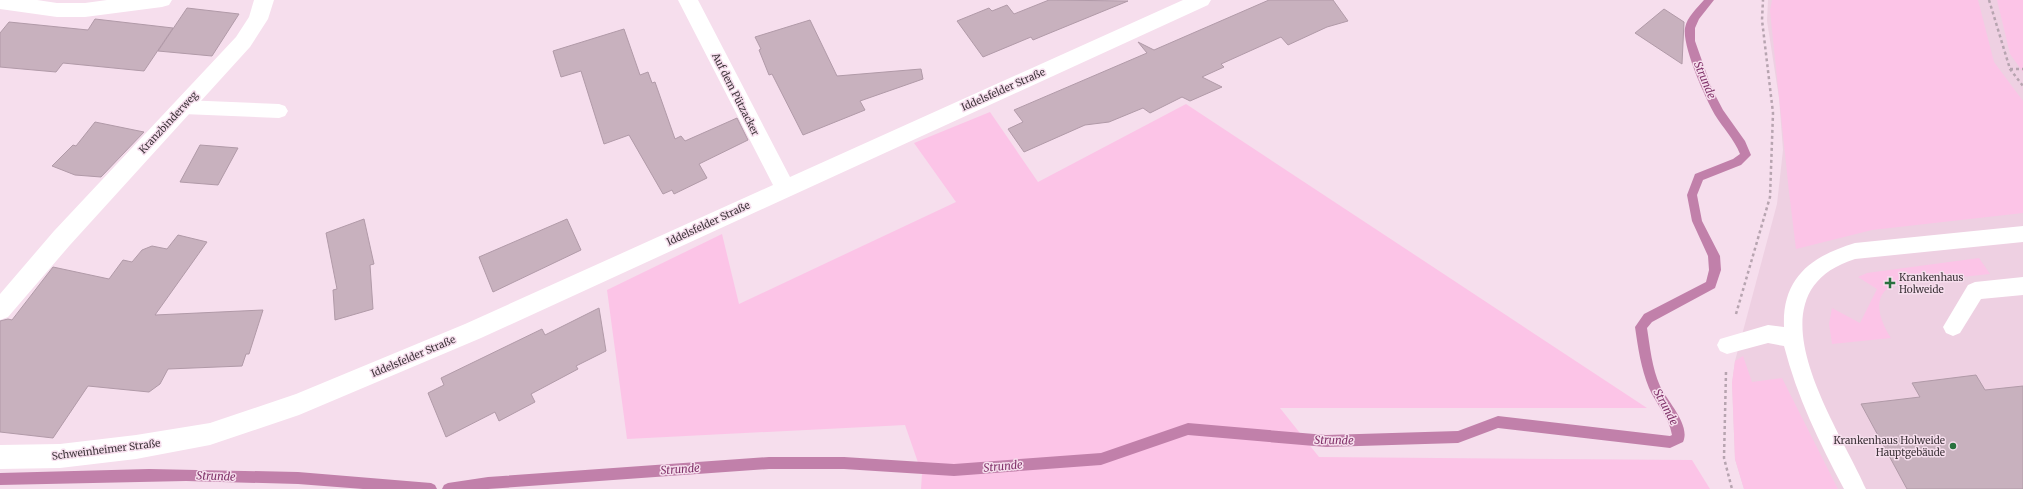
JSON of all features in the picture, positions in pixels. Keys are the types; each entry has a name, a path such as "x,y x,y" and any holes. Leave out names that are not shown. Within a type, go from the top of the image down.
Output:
{"street":[{"path":"0,2 57,10 78,10 162,0"},
{"name":"Kranzbinderweg","path":"0,310 62,238 243,42 258,18 264,0"},
{"name":"Auf dem Pützacker","path":"688,0 784,188"},
{"name":"Iddelsfelder Straße","path":"210,434 299,404 473,331 784,188 1201,0"},
{"name":"Schweinheimer Straße","path":"0,457 75,454 136,447 210,434"}],"lane":[{"path":"183,107 279,111"},
{"path":"1855,489 1812,404 1799,364 1794,338 1793,313 1799,293 1807,280 1818,268 1835,258 1855,251 2023,234"},
{"path":"1953,327 1975,291 2023,286"},
{"path":"1727,345 1768,334 1794,338"}],"path":[{"path":"1732,489 1724,458 1727,345 1770,197 1773,113 1762,20 1763,0"},
{"path":"1989,0 2010,69 2023,86"},
{"path":"2010,69 2023,69"}],"shaded area":[{"name":"Krankenhaus Holweide","path":"1768,0 2023,0 2023,489 1744,489 1735,459 1732,383 1735,361 1777,204 1783,150 1779,98 1767,21"},
{"path":"1772,0 1978,0 1994,62 2023,101 2023,213 1872,230 1796,249 1770,11"},
{"path":"1997,0 2023,0 2023,72 2010,54"},
{"path":"1186,104 1647,408 1280,408 1319,457 1692,460 1710,489 921,489 922,474 905,425 627,439 607,290 722,234 739,304 956,202 914,143 990,112 1038,182"},
{"path":"1979,258 1990,274 1905,282 1892,286 1885,291 1879,305 1880,313 1886,330 1891,338 1832,344 1829,324 1832,308 1860,323 1877,289 1858,277 1867,273"},
{"path":"1743,356 1752,382 1782,378 1838,489 1744,489 1735,459 1732,383 1735,361"}],"building":[{"path":"1049,0 1128,1 1033,40 1031,37 983,57 957,21 989,8 992,11 1007,5 1014,14"},
{"path":"1269,0 1333,0 1348,21 1327,27 1288,45 1281,37 1221,64 1224,67 1202,77 1222,87 1190,101 1182,97 1150,113 1143,108 1109,122 1085,125 1024,152 1008,129 1023,122 1014,110 1147,53 1138,42 1154,50"},
{"path":"187,8 239,14 212,56 158,51"},
{"path":"1664,9 1684,22 1682,64 1635,33"},
{"path":"95,19 173,28 144,71 63,63 56,72 0,67 0,33 9,22 88,30"},
{"path":"810,20 837,76 921,69 923,79 860,101 865,110 803,135 772,74 769,75 759,50 761,49 755,37"},
{"path":"624,29 640,75 648,72 652,83 655,82 675,139 681,136 685,141 737,118 748,140 699,164 707,178 674,194 672,190 663,194 629,135 604,144 581,71 561,77 553,51"},
{"path":"95,122 144,132 101,177 75,175 52,166 73,145 76,146"},
{"path":"200,145 238,148 218,185 180,182"},
{"path":"364,219 374,264 370,265 373,309 335,320 333,290 337,289 326,233"},
{"path":"567,219 581,250 493,292 479,257"},
{"path":"178,235 207,242 155,315 263,310 249,354 246,354 242,366 168,369 160,384 149,392 88,386 53,438 0,432 0,321 8,319 12,320 53,267 109,279 123,260 132,262 142,250 152,246 167,249"},
{"path":"599,308 606,351 576,366 578,369 531,394 535,402 499,421 495,412 446,437 428,393 444,385 441,378 542,329 545,335"},
{"name":"Krankenhaus Holweide Hauptgebäude","path":"1976,375 1985,390 2023,386 2023,489 1907,489 1861,404 1920,397 1912,383"}],"waterway":[{"name":"Strunde","path":"448,489 488,483 769,463 844,463 954,470 1101,459 1188,429 1326,441 1458,437 1498,422 1655,439 1670,442 1679,438 1678,430 1674,419 1659,396 1652,380 1647,363 1641,327 1648,318 1711,285 1715,270 1714,256 1697,221 1692,195 1699,177 1737,162 1746,155 1741,144 1719,113 1707,89 1690,41 1690,28 1695,17 1709,0"},
{"name":"Strunde","path":"0,479 111,475 223,475 298,478 431,489"}],"place":[{"name":"Krankenhaus Holweide","path":"1890,283"},
{"name":"Krankenhaus Holweide Hauptgebäude","path":"1953,446"}]}
